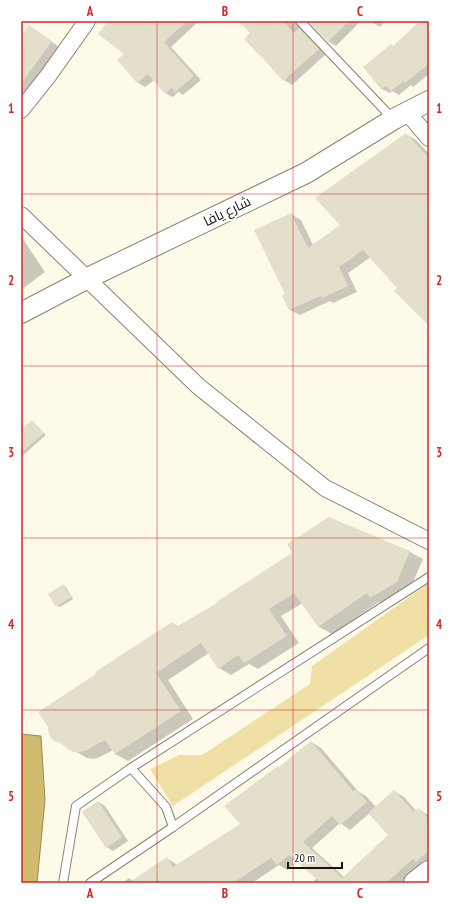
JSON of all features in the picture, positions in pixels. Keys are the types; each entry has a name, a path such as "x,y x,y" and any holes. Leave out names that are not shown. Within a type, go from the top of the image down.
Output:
{"highway":[{"path":"416,883 429,872"}],"street":[{"path":"21,110 48,76 87,21"},
{"name":"شارع يافا","path":"21,313 88,278 306,173 400,116 429,101"},
{"path":"400,116 429,138"},
{"path":"21,215 88,278 198,386 325,488 429,541"}],"lane":[{"path":"300,21 400,116"},
{"path":"62,883 76,806 132,768 429,577"},
{"path":"90,883 173,827 429,648"},
{"path":"132,768 166,807 173,827"}],"shaded area":[{"path":"429,583 429,635 173,806 150,769 179,755 202,755 310,684 312,666"},
{"path":"21,734 41,736 45,800 37,883 21,883"}],"building":[{"path":"108,21 187,21 164,42 194,76 175,92 172,87 165,94 148,74 137,83 117,60 124,54 98,34"},
{"path":"239,21 283,21 294,33 299,28 319,49 283,81 244,39 250,33"},
{"path":"308,21 349,21 328,42"},
{"path":"420,21 429,21 429,64 405,83 404,81 391,91 386,86 381,89 363,67 391,44 393,46"},
{"path":"29,25 52,41 21,84 21,36"},
{"path":"406,133 429,158 429,326 394,291 397,288 363,250 339,267 348,286 322,298 321,296 289,310 282,296 285,294 254,230 291,213 308,248 340,225 315,198"},
{"path":"32,420 44,433 21,453 21,429"},
{"path":"329,517 410,551 397,582 370,598 367,593 318,627 294,593 269,609 287,636 244,663 238,655 218,669 201,643 156,673 181,711 115,754 105,740 87,750 74,752 67,749 63,744 54,741 50,737 48,727 38,712 96,674 95,672 172,622 176,627 217,603 216,602 292,553 287,544"},
{"path":"63,584 71,597 56,607 48,594"},
{"path":"311,741 353,791 356,789 367,802 340,825 332,816 303,842 342,878 388,835 368,813 394,790 414,812 418,808 429,819 429,850 416,862 413,859 386,883 321,883 289,855 277,865 271,858 233,883 128,883 167,857 173,867 240,824 224,806 278,766 279,767"},
{"path":"98,801 122,837 106,848 82,812"}]}
